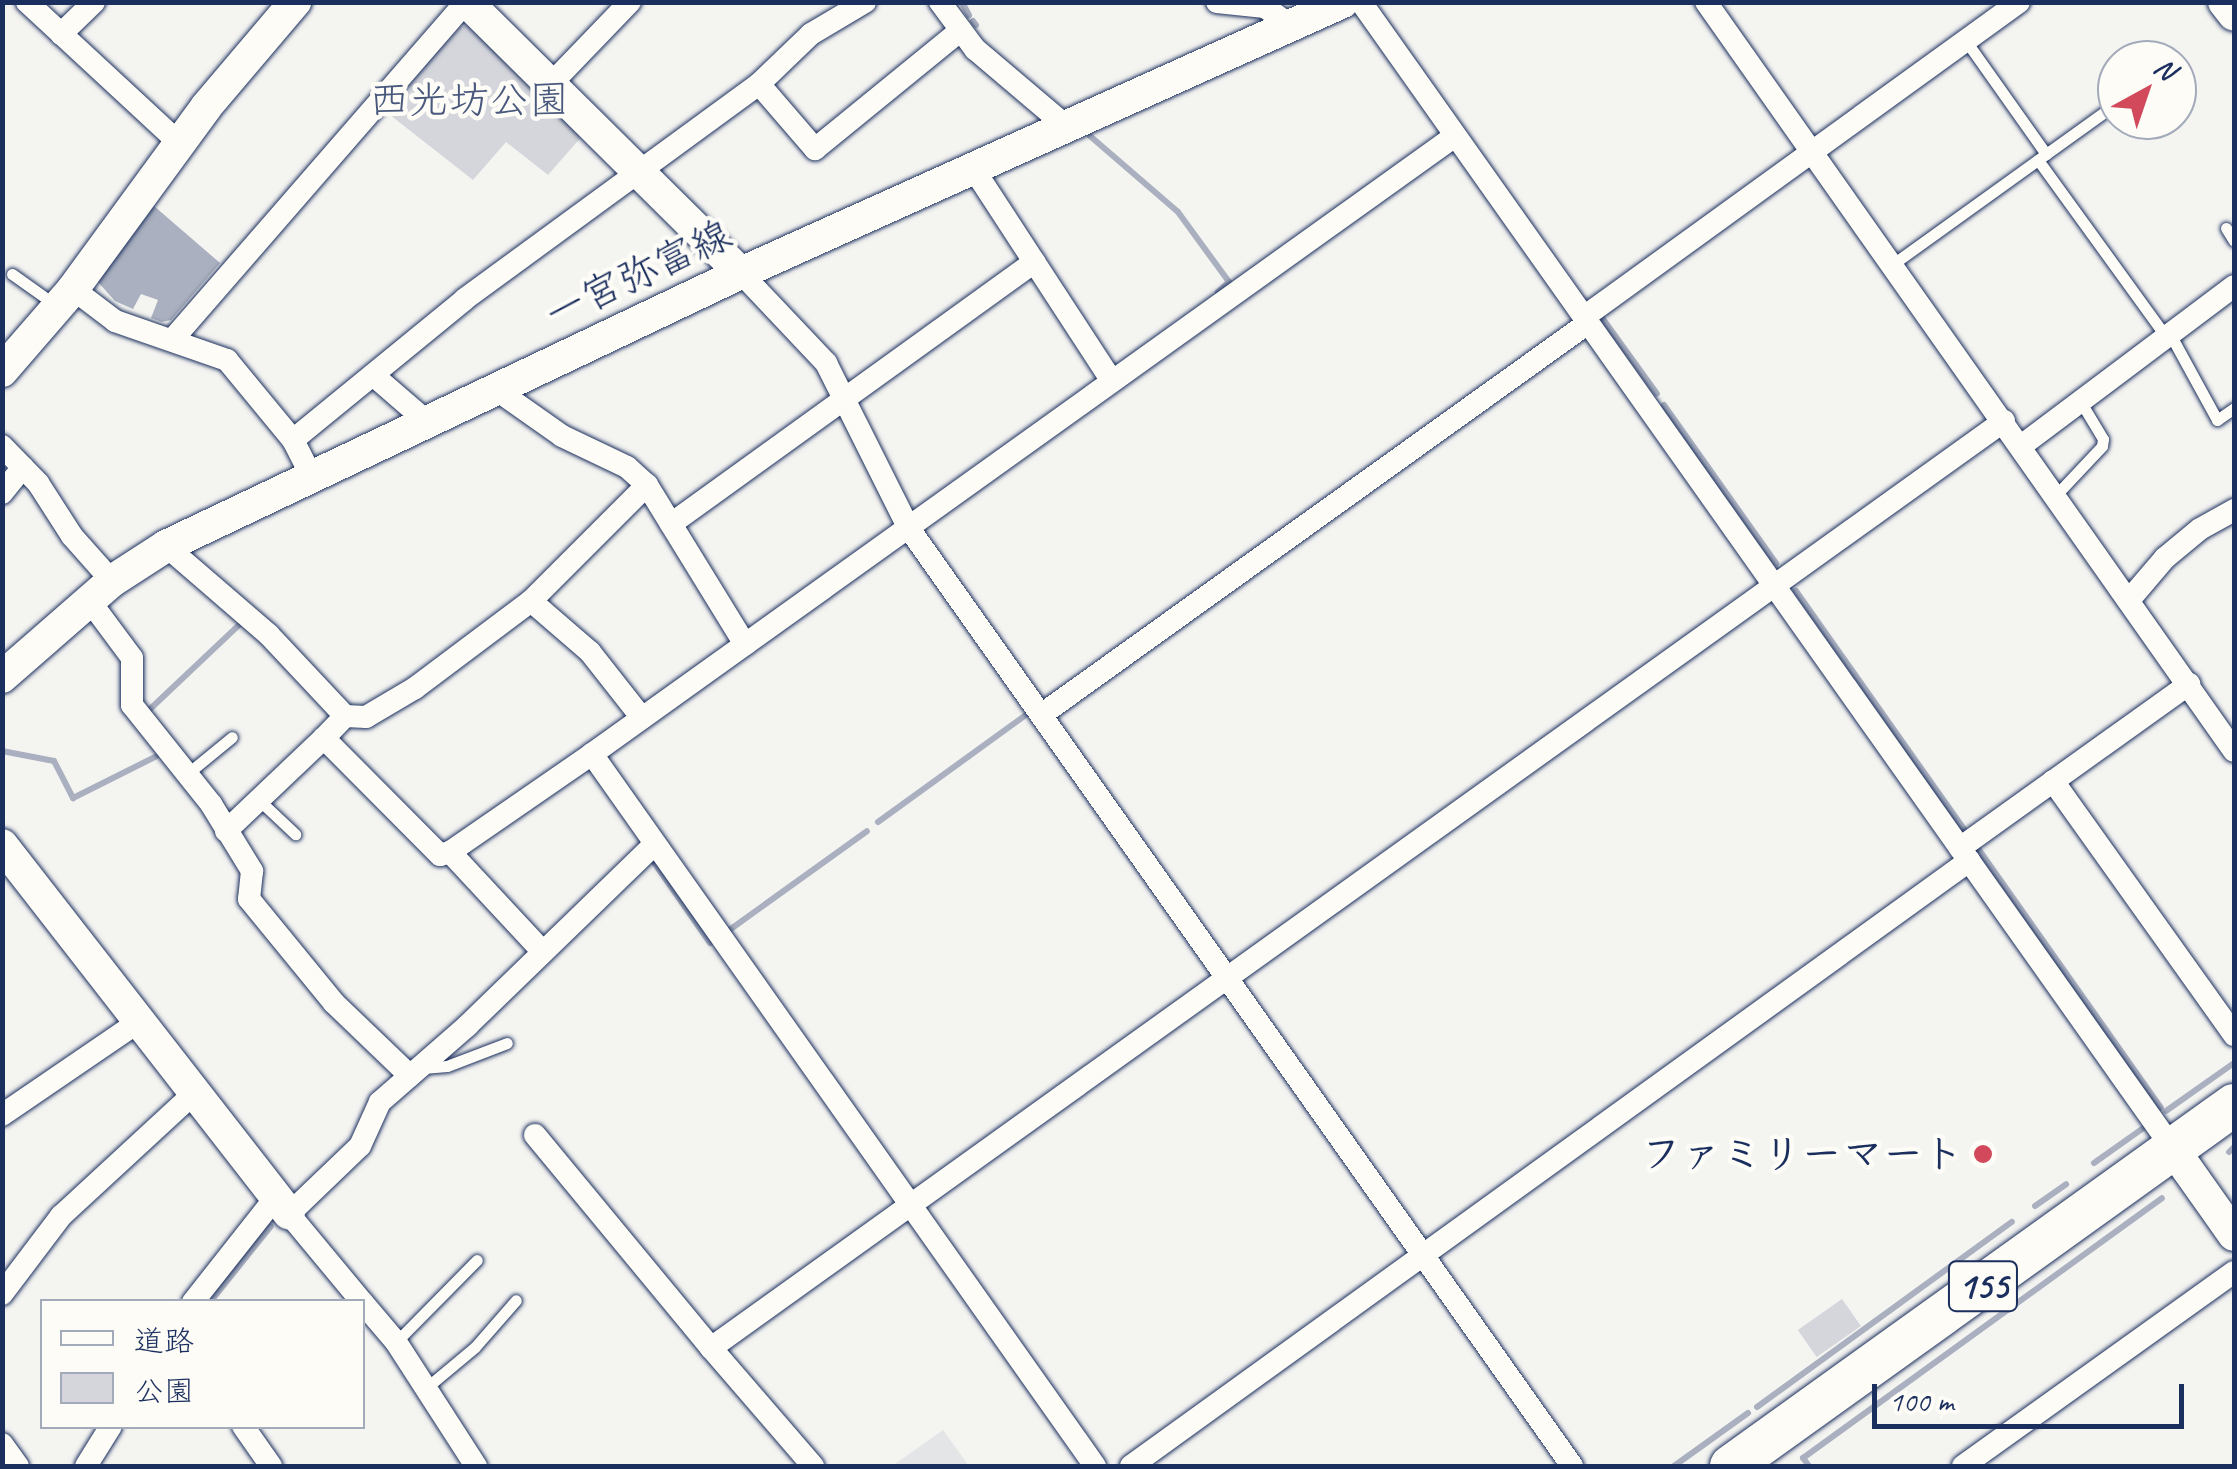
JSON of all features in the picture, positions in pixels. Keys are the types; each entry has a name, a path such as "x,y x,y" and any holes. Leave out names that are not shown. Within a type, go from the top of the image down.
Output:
{"highway":[{"name":"155","path":"1731,1466 2234,1104"}],"main road":[{"path":"2,371 66,297 178,142 295,2"},
{"path":"466,2 741,273"},
{"name":"一宮弥富線","path":"2,677 100,590 166,546 310,473 741,273 1343,2"},
{"path":"2224,2 2234,14"},
{"path":"2,844 282,1206"},
{"path":"2173,1149 2234,1235"}],"street":[{"path":"27,2 178,142"},
{"path":"61,34 94,2"},
{"path":"173,340 466,2"},
{"path":"550,85 630,2"},
{"path":"292,440 464,299 759,84 811,34 865,2"},
{"path":"940,2 975,49 1067,127"},
{"path":"1217,2 1265,7 1292,26"},
{"path":"1361,2 2173,1149"},
{"path":"1706,2 2234,750"},
{"path":"1041,715 2019,2"},
{"path":"759,84 815,150 961,30"},
{"path":"324,738 440,855 450,852 1455,136"},
{"path":"973,168 1112,382"},
{"path":"671,524 1034,262"},
{"path":"741,273 826,363 908,527 1572,1466"},
{"path":"2021,446 2234,286"},
{"path":"66,297 115,321 227,360 292,440 310,473"},
{"path":"373,375 424,420"},
{"path":"494,388 562,436 627,467 647,485 745,644"},
{"path":"711,1348 2004,421"},
{"path":"2,446 23,467 100,590 132,658 132,705 187,774 252,871 250,899 334,1003 414,1072"},
{"path":"2,492 23,467"},
{"path":"166,546 269,635 346,716 366,717 415,688 531,601 647,485"},
{"path":"2130,599 2165,558 2200,529 2234,510"},
{"path":"531,601 590,652 642,718"},
{"path":"1130,1466 1423,1256 1965,855 2053,781 2188,684"},
{"path":"226,830 346,716"},
{"path":"592,754 1095,1466"},
{"path":"2053,781 2234,1035"},
{"path":"196,1299 282,1206 360,1146 380,1102 654,845"},
{"path":"450,852 543,952"},
{"path":"2,1114 137,1023"},
{"path":"2,1294 61,1216 193,1094"},
{"path":"535,1135 812,1466"},
{"path":"282,1206 360,1299"},
{"path":"1963,1466 2234,1272"},
{"path":"365,1306 396,1342 476,1466"},
{"path":"86,1466 109,1429"},
{"path":"245,1429 271,1466"},
{"path":"2,1444 18,1466"}],"lane":[{"path":"1966,41 2168,336 2217,420 2234,408"},
{"path":"1893,264 2097,117"},
{"path":"2226,228 2234,241"},
{"path":"12,274 66,297"},
{"path":"2056,495 2102,446 2103,439 2079,400"},
{"path":"187,774 232,737"},
{"path":"259,800 295,834"},
{"path":"414,1072 446,1066 507,1044"},
{"path":"396,1342 477,1260"},
{"path":"426,1388 475,1346 516,1300"}],"shaded area":[{"path":"943,1430 969,1466 892,1466"}],"green space":[{"name":"西光坊公園","path":"471,25 583,135 548,175 506,142 473,180 385,111 460,27"},
{"path":"1842,1299 1861,1326 1817,1357 1798,1330"}],"water":[{"path":"154,206 220,263 171,320 162,322 151,318 158,300 141,294 133,309 115,301 98,282"}],"waterway":[{"path":"962,2 969,15"},
{"path":"973,21 976,25"},
{"path":"1090,136 1178,212 1229,282 1218,292"},
{"path":"1603,319 1657,394"},
{"path":"1664,405 1776,563"},
{"path":"1796,591 1964,829"},
{"path":"148,711 242,622"},
{"path":"878,822 1026,715"},
{"path":"2,751 54,761 73,798 157,756"},
{"path":"728,931 867,831"},
{"path":"1977,847 2161,1108"},
{"path":"653,861 710,943"},
{"path":"2166,1111 2234,1063"},
{"path":"2094,1163 2142,1129"},
{"path":"2229,1152 2234,1147"},
{"path":"2035,1206 2066,1184"},
{"path":"1809,1466 1803,1458 2162,1198"},
{"path":"1757,1407 2012,1222"},
{"path":"212,1299 271,1226"},
{"path":"1674,1466 1748,1413"}],"place":[{"name":"ファミリーマート","path":"1983,1154"}]}
